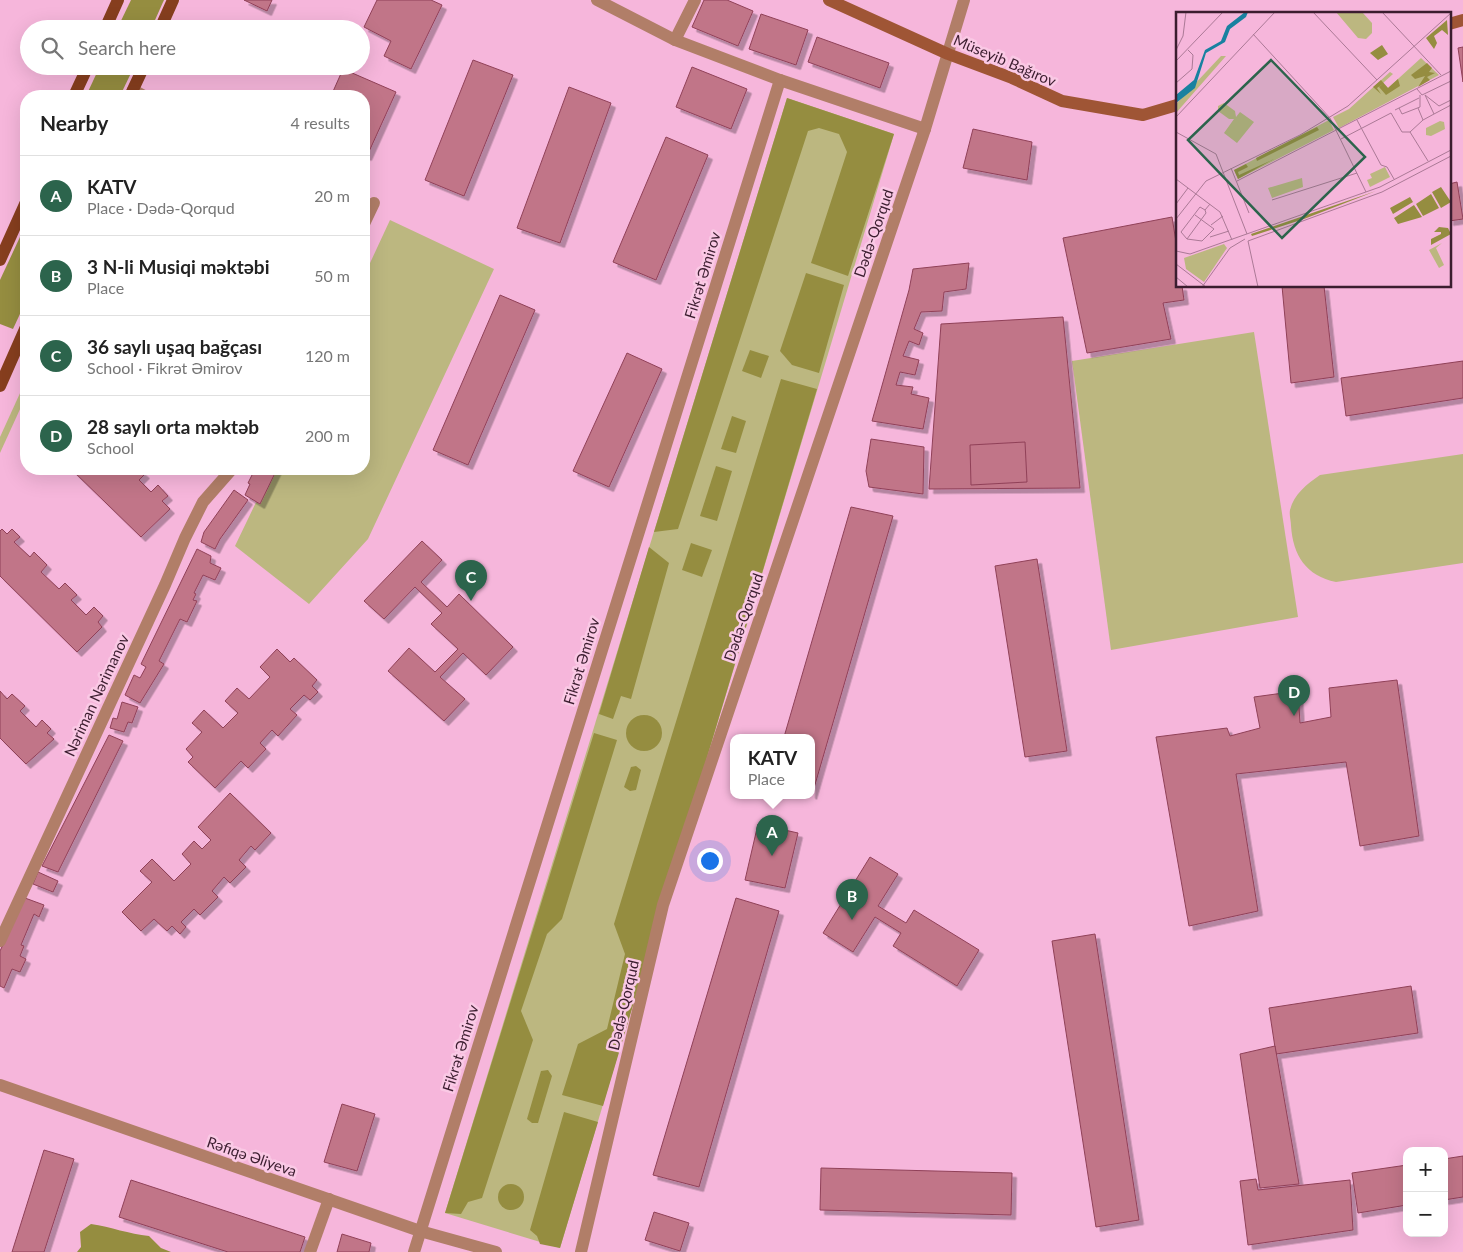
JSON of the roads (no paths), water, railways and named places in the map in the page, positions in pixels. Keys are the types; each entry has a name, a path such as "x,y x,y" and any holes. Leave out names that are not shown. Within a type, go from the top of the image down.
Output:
{"main road":[{"path":"109,20 118,0"},
{"path":"164,20 173,0"},
{"path":"77,90 84,75"},
{"path":"137,90 141,75"},
{"path":"0,260 20,215"},
{"path":"0,386 20,341"}],"street":[{"path":"597,0 676,40 780,80 925,129"},
{"path":"676,40 695,0"},
{"name":"Müseyib Bağırov","path":"829,0 948,54 1012,78 1062,102 1143,115 1176,105"},
{"name":"Dədə-Qorqud","path":"582,1252 663,906 925,129 964,0"},
{"path":"1450,24 1463,20"},
{"name":"Fikrət Əmirov","path":"414,1252 780,80"},
{"path":"370,211 374,203"},
{"name":"Nəriman Nərimanov","path":"0,941 185,538 204,502 227,475"},
{"name":"Rəfiqə Əliyeva","path":"0,1085 420,1231 496,1252"},
{"path":"310,1252 329,1199"}],"place":[{"name":"36 saylı uşaq bağçası","path":"471,601"},
{"name":"28 saylı orta məktəb","path":"1294,716"},
{"name":"KATV","path":"772,856"},
{"name":"3 N-li Musiqi məktəbi","path":"852,920"}]}
